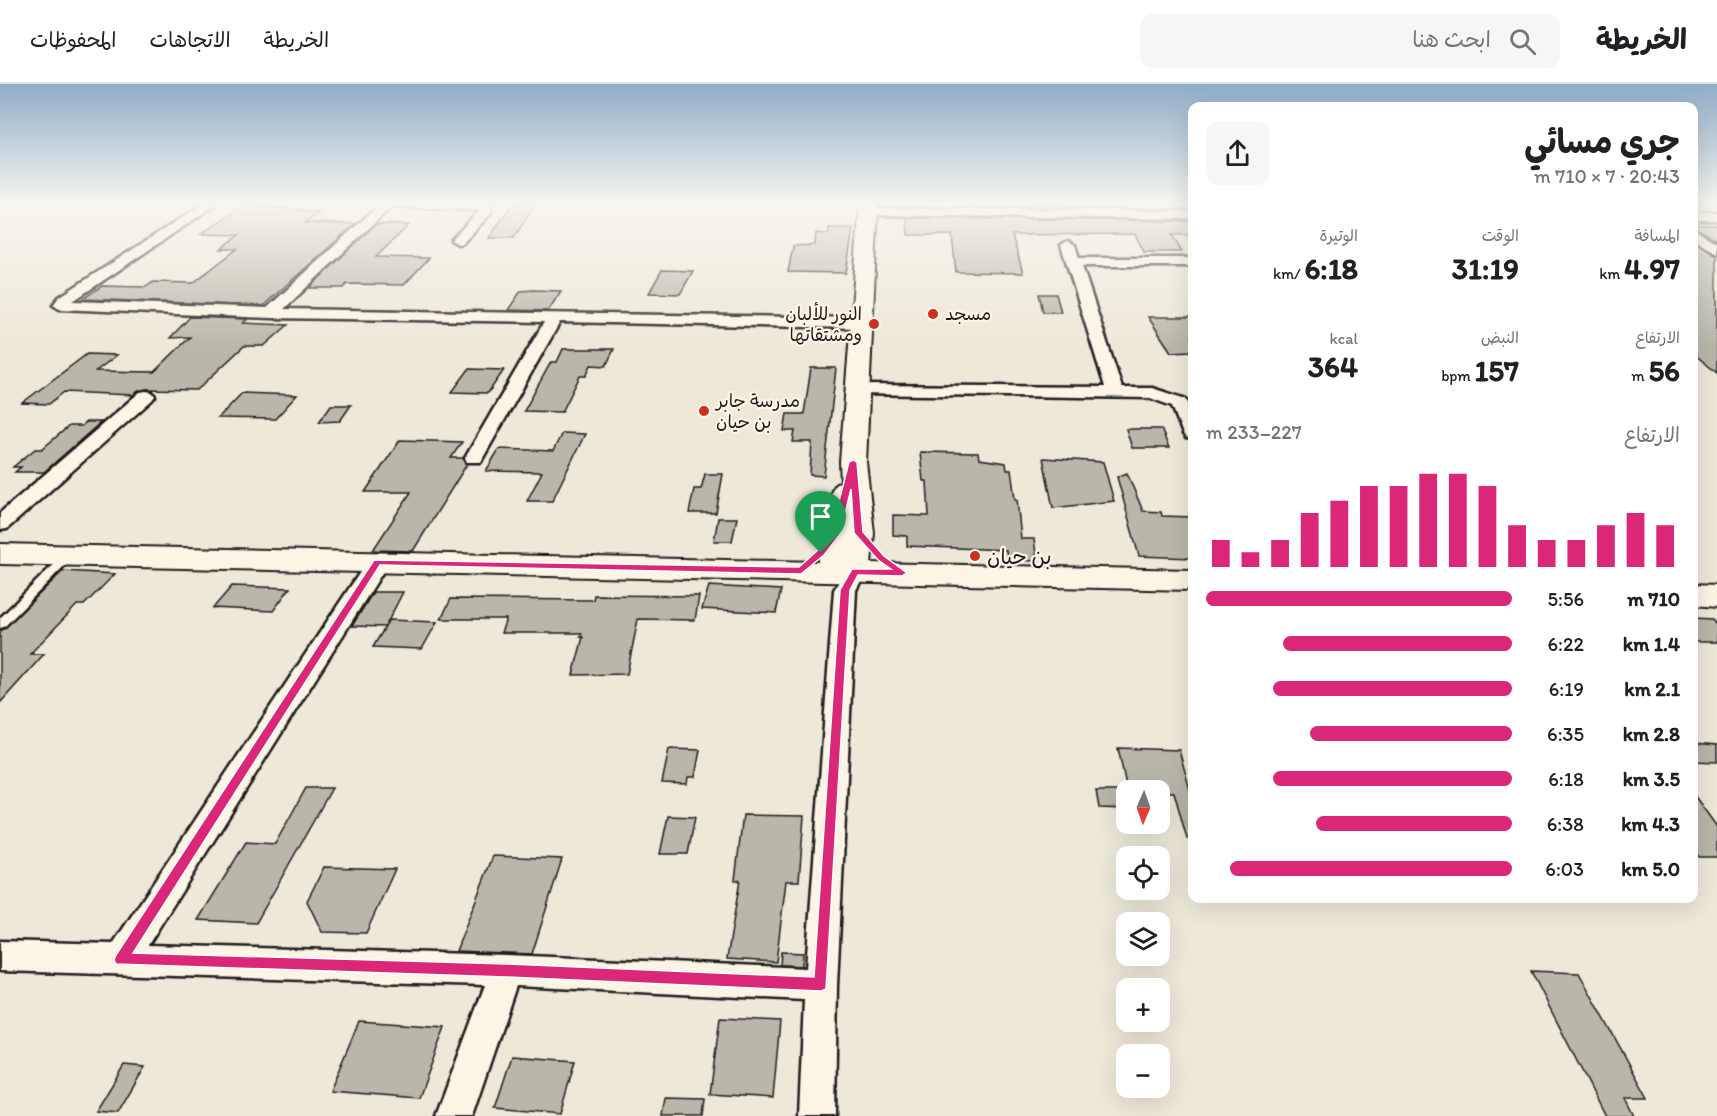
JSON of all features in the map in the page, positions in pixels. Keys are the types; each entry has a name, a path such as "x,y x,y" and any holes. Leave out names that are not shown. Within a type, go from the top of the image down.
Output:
{"main road":[{"path":"844,578 866,252"},
{"path":"801,571 847,533"},
{"path":"847,533 902,573"},
{"path":"0,554 801,571 844,578 902,573 1188,580"},
{"path":"1698,595 1717,596"}],"street":[{"path":"137,252 64,300 60,305 271,313 860,323"},
{"path":"271,313 336,252"},
{"path":"1070,252 1115,393"},
{"path":"1073,262 1188,262"},
{"path":"474,458 554,319"},
{"path":"857,390 1152,393 1180,403 1188,413"},
{"path":"0,524 146,396"},
{"path":"121,960 378,562"},
{"path":"817,1116 821,985 844,578"},
{"path":"0,956 506,970 821,985"},
{"path":"454,1116 506,970"}],"lane":[{"path":"0,624 69,555"}],"building":[{"path":"233,252 323,252 263,306 83,299 102,286 146,287 153,282 193,283"},
{"path":"347,252 381,252 376,257 429,258 404,285 347,284 344,288 309,288"},
{"path":"792,252 849,252 846,273 788,272"},
{"path":"954,252 1017,252 1023,273 956,272"},
{"path":"1698,252 1712,252 1717,255 1717,373 1698,357"},
{"path":"662,270 693,271 680,294 649,293"},
{"path":"521,291 561,291 548,311 508,310"},
{"path":"1039,294 1056,294 1061,312 1043,312"},
{"path":"190,317 248,319 243,323 288,325 264,346 244,346 197,390 146,389 133,395 64,392 49,404 22,403 87,354 117,355 96,371 154,372 190,337 170,338"},
{"path":"1148,317 1188,317 1188,351 1171,352"},
{"path":"563,349 614,349 606,366 591,365 586,376 580,376 562,412 524,411 551,362 557,362"},
{"path":"811,368 836,368 824,476 810,475 812,442 793,442 795,431 784,431 787,414 804,414"},
{"path":"469,369 504,370 488,393 452,392"},
{"path":"242,393 297,395 275,419 218,418"},
{"path":"331,405 351,405 340,421 319,422"},
{"path":"86,422 101,422 44,472 15,472 21,467 13,467 35,449 42,449 69,426 81,426"},
{"path":"1126,429 1161,429 1169,448 1132,448"},
{"path":"562,433 585,434 552,501 527,501 542,472 486,471 499,449 553,451"},
{"path":"400,440 462,442 451,458 463,458 467,464 413,551 373,550 411,492 365,492"},
{"path":"920,452 978,453 979,459 1006,463 1007,470 1011,470 1015,499 1017,499 1021,539 1034,539 1037,561 1007,560 1006,550 907,546 907,536 893,535 893,515 929,516 927,481 923,481"},
{"path":"1043,458 1103,462 1114,501 1053,508"},
{"path":"1127,473 1143,511 1161,512 1162,516 1188,517 1188,558 1139,556 1117,477"},
{"path":"705,474 723,474 716,513 689,513 694,489 701,489"},
{"path":"718,518 737,518 732,541 714,541"},
{"path":"63,571 115,574 84,605 77,605 30,654 44,654 0,703 0,632"},
{"path":"232,586 290,588 273,611 213,608"},
{"path":"709,586 781,590 776,613 702,609"},
{"path":"373,592 403,592 385,627 352,626"},
{"path":"594,595 699,596 695,620 638,619 627,674 573,675 583,637 580,637 582,633 501,633 506,619 441,619 451,599 593,600"},
{"path":"1698,618 1712,619 1717,625 1717,642 1698,642"},
{"path":"389,620 437,622 422,649 373,647"},
{"path":"1698,743 1717,745 1717,762 1698,761"},
{"path":"1118,748 1179,750 1188,783 1188,839 1174,792 1170,792 1170,780 1125,780"},
{"path":"669,749 700,750 695,777 688,777 687,784 662,783"},
{"path":"306,788 332,788 256,923 198,920 246,842 275,844"},
{"path":"1096,791 1116,791 1116,809 1099,808"},
{"path":"1698,801 1717,827 1717,857 1699,857"},
{"path":"743,815 804,816 799,881 786,881 776,962 727,959 740,880 735,880"},
{"path":"668,816 695,817 688,854 660,854"},
{"path":"493,856 562,859 532,954 456,951"},
{"path":"324,867 395,869 366,933 322,932 307,901"},
{"path":"781,952 803,953 802,966 780,965"},
{"path":"1531,971 1579,973 1648,1098 1625,1098 1634,1116 1605,1116"},
{"path":"720,1018 780,1021 773,1098 710,1094"},
{"path":"359,1021 445,1027 419,1098 330,1091"},
{"path":"512,1056 575,1061 560,1114 495,1108"},
{"path":"124,1065 145,1067 118,1113 96,1111"},
{"path":"666,1098 705,1099 703,1116 663,1116"}],"place":[{"name":"مسجد","path":"933,314"},
{"name":"النور للألبان ومشتقاتها","path":"874,324"},
{"name":"مدرسة جابر بن حيان","path":"704,411"},
{"name":"بن حيان","path":"975,556"}],"route":[{"path":"853,462 859,533 872,550 902,573 855,572 845,590 821,985 506,970 121,960 378,562 801,571 821,553 836,534 853,462"}]}
